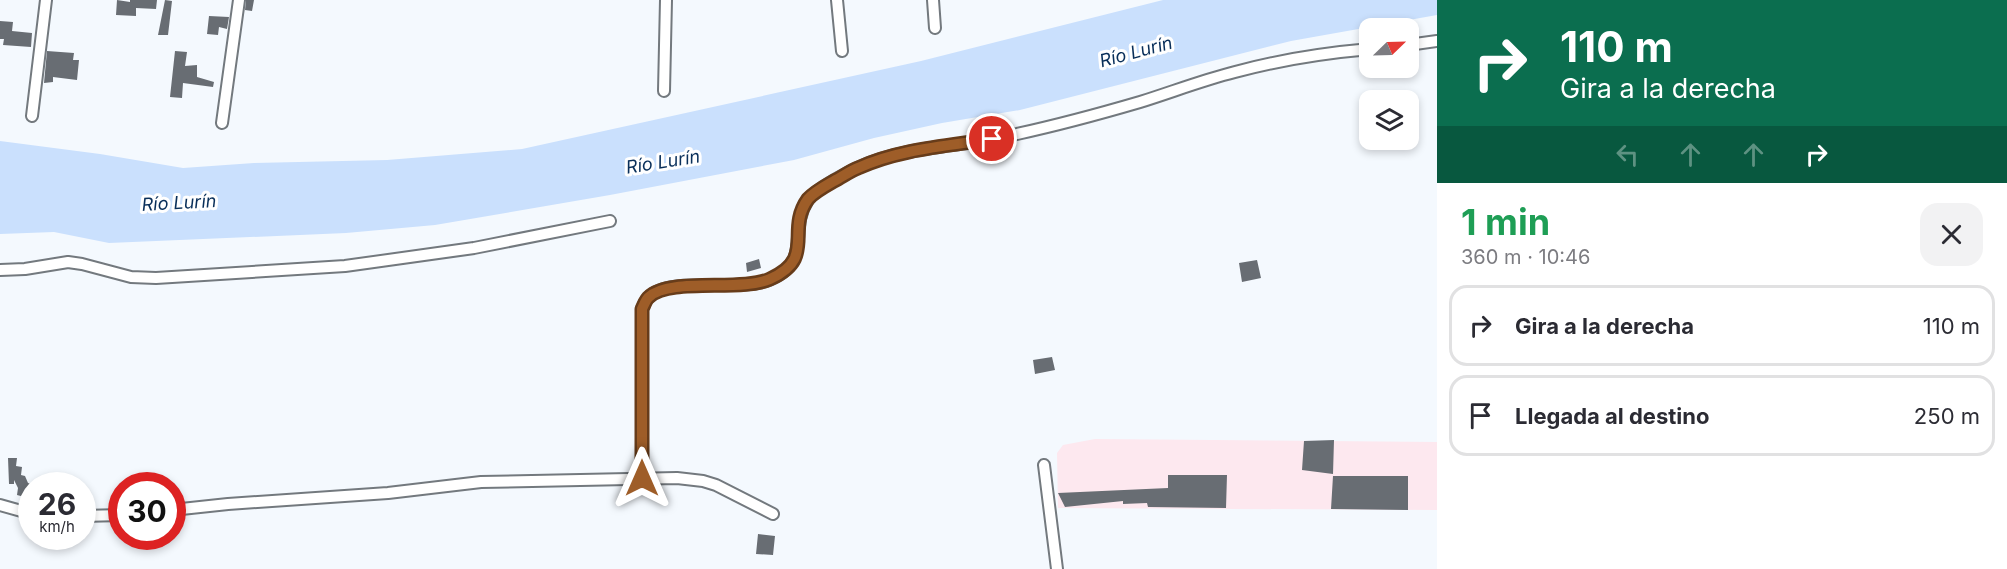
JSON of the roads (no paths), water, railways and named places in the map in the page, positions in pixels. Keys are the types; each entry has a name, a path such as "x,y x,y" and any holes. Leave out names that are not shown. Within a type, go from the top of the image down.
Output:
{"street":[{"path":"32,116 46,0"},
{"path":"222,123 239,0"},
{"path":"664,91 666,0"},
{"path":"837,0 842,51"},
{"path":"933,0 935,28"},
{"path":"1419,43 1437,41"},
{"path":"642,478 642,309 649,297 664,289 766,281 786,271 797,256 799,220 809,198 828,185 859,167 900,154 1015,135 1138,102 1235,72 1292,59 1359,50"},
{"path":"0,270 25,270 68,262 131,277 156,278 315,268 474,248 610,221"},
{"path":"1044,465 1057,569"},
{"path":"186,509 388,493 482,482 677,478 716,485 773,514"},
{"path":"0,505 18,510"}],"water":[{"name":"Río Lurín","path":"1163,0 1437,0 1437,15 1419,18 1359,18 1359,29 1291,41 1020,110 942,123 874,138 794,160 435,225 346,233 109,243 54,232 0,234 0,141 183,168 254,163 387,160 522,149 921,61"}]}
